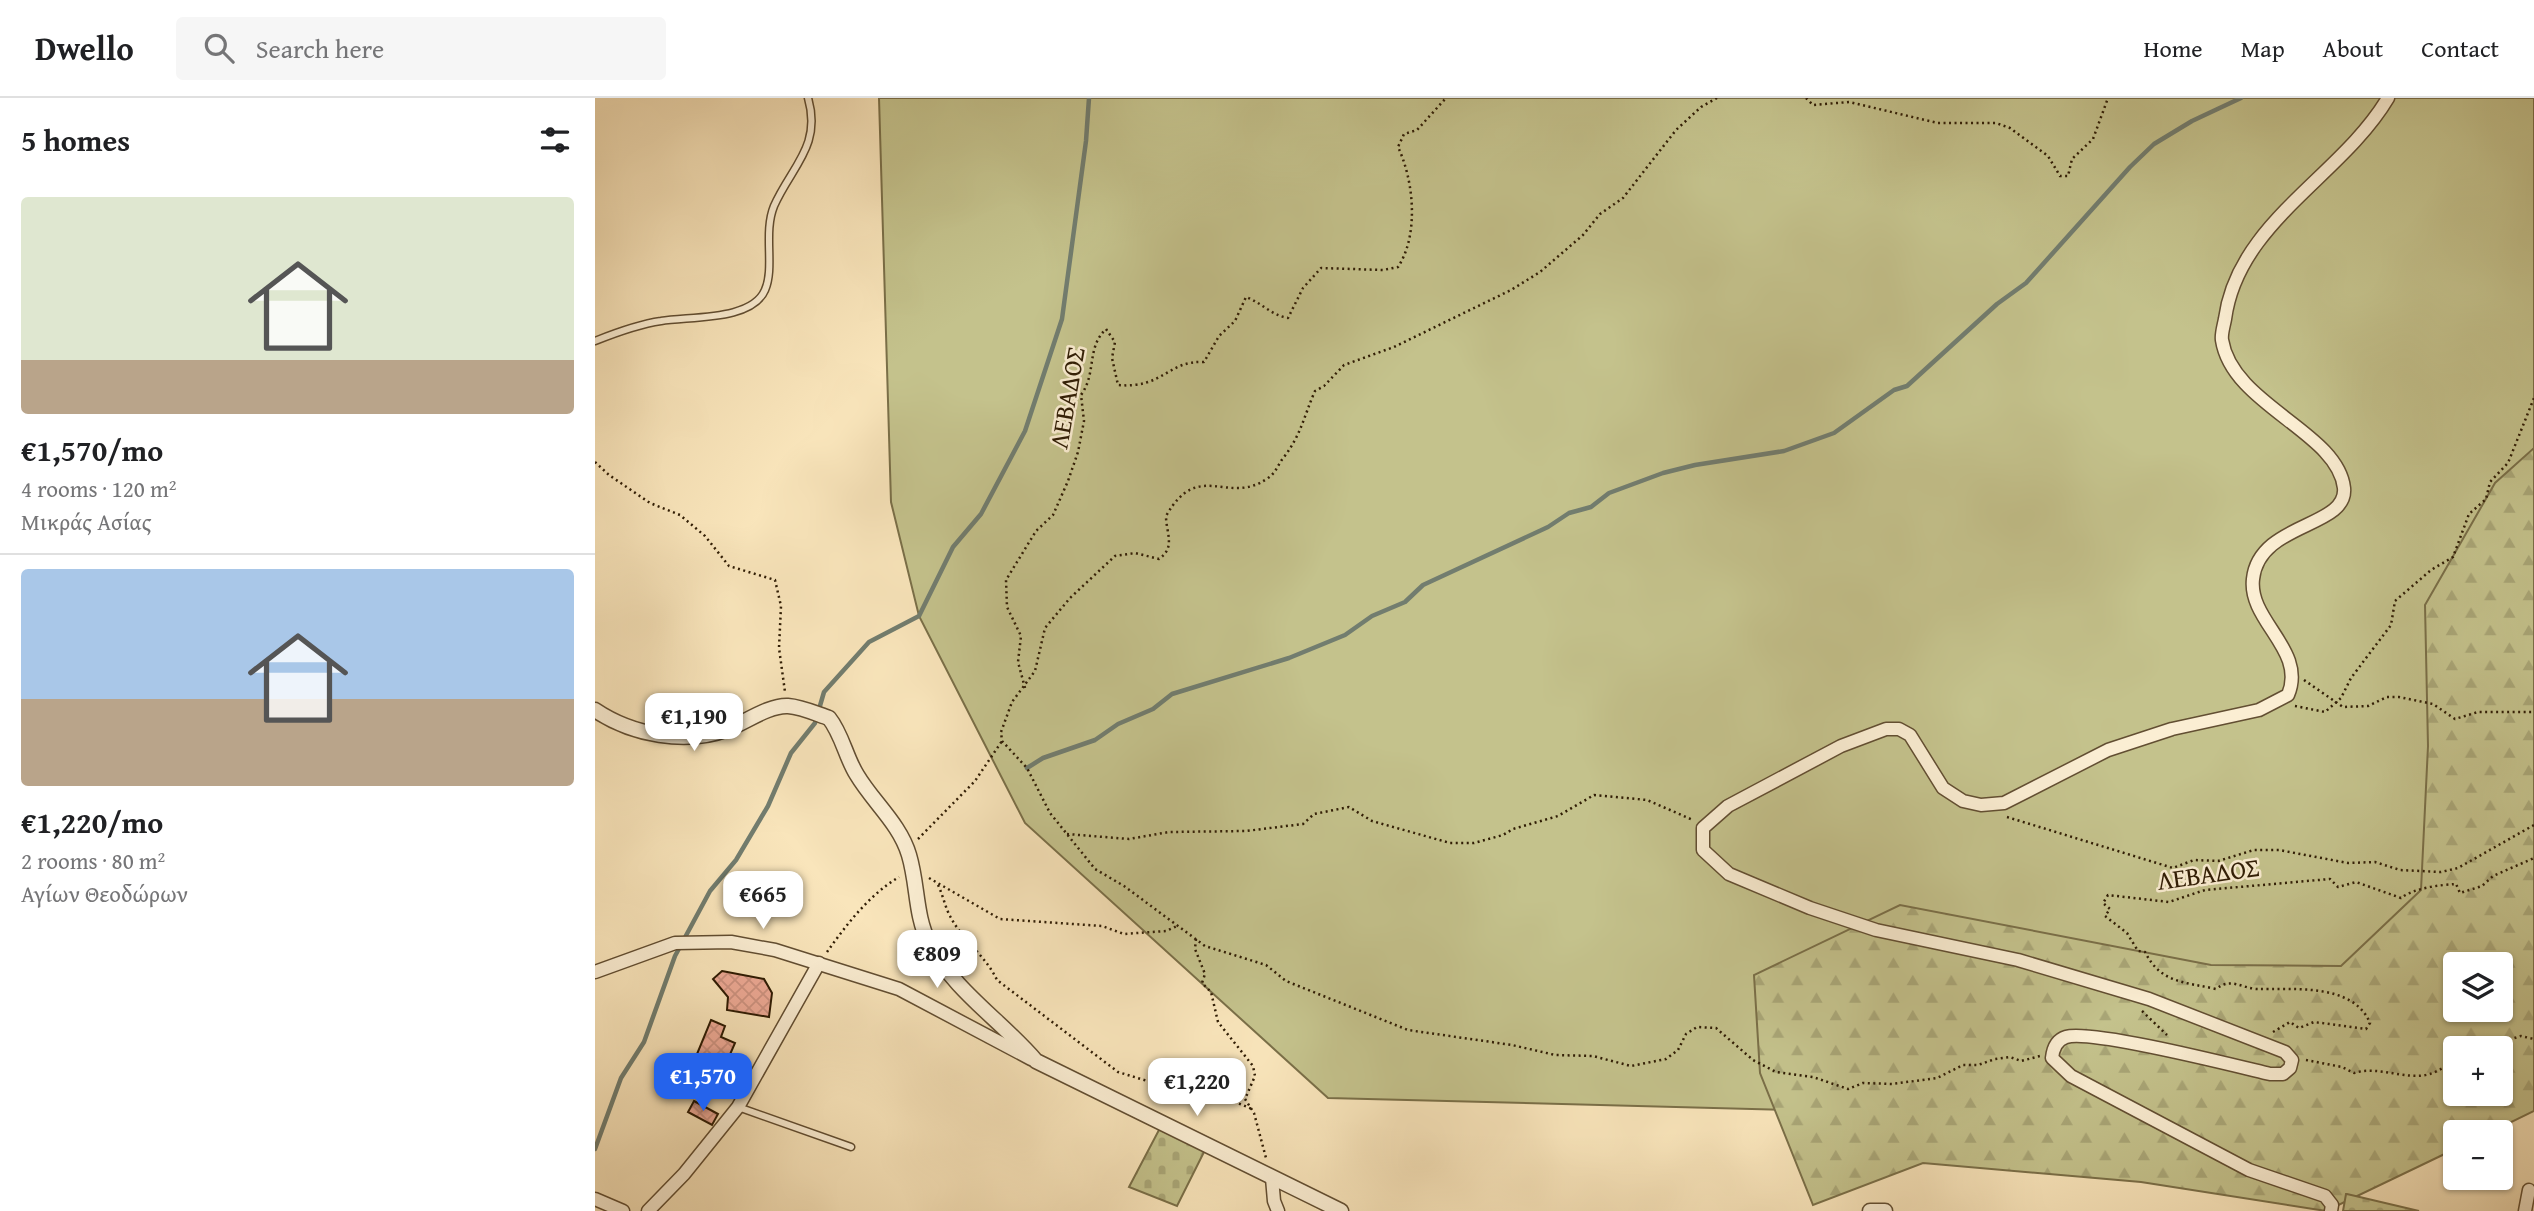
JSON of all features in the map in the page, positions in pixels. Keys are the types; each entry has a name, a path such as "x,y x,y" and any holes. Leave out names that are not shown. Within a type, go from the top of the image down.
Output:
{"street":[{"path":"2331,1211 2332,1205 2325,1196 2249,1170 2071,1076 2052,1059 2053,1050 2066,1037 2076,1036 2174,1052 2270,1074 2283,1074 2290,1068 2289,1056 2271,1044 2135,996 2018,960 1876,930 1759,889 1729,874 1703,850 1703,828 1728,806 1841,746 1886,729 1899,729 1910,735 1943,788 1963,801 2004,803 2108,750 2172,729 2259,710 2288,695 2292,686 2291,669 2279,636 2255,602 2252,580 2257,561 2269,545 2328,516 2341,502 2344,488 2334,462 2264,402 2235,372 2222,340 2227,306 2238,270 2262,235 2345,153 2378,115 2388,98"},
{"path":"595,710 610,720 651,734 686,737 725,730 787,706 829,718 858,778 896,828 907,850 916,905 929,943 961,989 1017,1039 1036,1061"},
{"path":"595,972 675,943 699,941 775,950 819,963 899,989 1036,1061 1186,1132 1341,1211"},
{"path":"648,1211 684,1174 738,1107 819,963"},
{"path":"1270,1176 1278,1211"},
{"path":"2525,1211 2529,1190"},
{"path":"595,1199 623,1211"},
{"path":"1870,1211 1885,1211"}],"lane":[{"path":"595,341 660,321 716,315 745,309 757,303 766,289 767,229 774,205 803,158 810,136 812,113 808,98"},
{"path":"738,1107 851,1147"}],"path":[{"name":"ΛΕΒΑΔΟΣ","path":"1025,688 1018,662 1021,636 1007,607 1006,580 1036,531 1053,515 1079,453 1078,438 1084,421 1081,395 1087,387 1096,339 1106,329 1115,342 1112,358 1118,385 1148,384 1182,362 1204,362 1219,336 1235,321 1246,297 1259,302 1270,313 1288,318 1303,288 1321,268 1383,270 1398,267 1407,254 1412,205 1404,161 1398,148 1404,134 1417,130 1446,98"},
{"path":"1717,98 1702,107 1676,130 1623,198 1600,214 1583,235 1540,272 1511,290 1394,347 1345,365 1324,386 1315,391 1297,442 1266,480 1237,489 1215,485 1194,486 1177,498 1166,516 1170,545 1165,555 1159,559 1135,553 1115,556 1070,598 1045,628 1035,671 1012,702 1001,732 1002,741 1027,768 1045,805 1095,869 1124,886 1205,946 1266,965 1286,981 1408,1030 1513,1045 1555,1055 1593,1056 1631,1066 1667,1059 1678,1050 1686,1034 1702,1027 1716,1028 1753,1060 1776,1072 1814,1077 1847,1089 1863,1083 1892,1084 1937,1078 1963,1065 1978,1065 2010,1058 2031,1060 2053,1050"},
{"path":"1806,98 1813,105 1849,102 1938,123 1996,122 2010,128 2048,156 2060,176 2068,176 2072,159 2093,139 2108,98"},
{"path":"2274,704 2325,712 2341,698 2351,678 2391,625 2395,601 2431,570 2453,557 2469,514 2486,499 2490,482 2508,463 2534,398"},
{"path":"595,462 650,503 680,515 705,537 729,566 775,580 781,607 779,648 787,706"},
{"path":"2291,669 2335,702 2354,707 2368,706 2387,697 2399,697 2433,704 2455,719 2478,712 2534,712"},
{"path":"907,850 975,781 1002,741"},
{"path":"1067,834 1129,839 1177,832 1210,834 1246,831 1303,824 1314,814 1349,807 1372,821 1423,837 1474,844 1558,816 1594,795 1610,794 1668,807 1703,828"},
{"path":"1989,804 2013,821 2032,824 2172,868 2194,860 2218,861 2254,850 2279,850 2348,863 2375,862 2400,870 2441,872 2458,868 2534,825"},
{"name":"ΛΕΒΑΔΟΣ","path":"2271,1044 2269,1036 2290,1022 2299,1028 2314,1022 2365,1029 2370,1023 2360,1009 2312,988 2258,989 2231,982 2216,989 2168,979 2151,965 2145,952 2138,951 2119,925 2105,916 2110,909 2103,903 2108,895 2169,902 2205,890 2330,879 2338,887 2356,882 2380,889 2388,897 2401,898 2409,892 2456,884 2460,893 2482,886 2493,876 2534,858"},
{"path":"819,963 844,925 874,895 897,877 912,873 936,880 962,900 1000,919 1102,926 1124,934 1166,932 1178,926"},
{"path":"936,880 950,916 973,949 991,967 997,980 1092,1055 1118,1072 1155,1085 1193,1095 1228,1099 1252,1109"},
{"path":"1196,939 1195,949 1205,974 1202,983 1212,992 1218,1022 1254,1066 1255,1076 1245,1099 1252,1109 1266,1150 1270,1176"},
{"path":"2135,996 2143,1013 2167,1035 2174,1052"},
{"path":"2513,1039 2521,1036 2533,1038"},
{"path":"2289,1056 2342,1067 2354,1073 2364,1070 2409,1075 2430,1074 2443,1068"}],"green space":[{"path":"879,98 2534,98 2534,1071 2513,1056 2513,1036 2443,1036 2443,1094 1948,1114 1328,1098 1025,823 919,616 891,502"},
{"path":"2534,448 2534,1111 2513,1121 2443,1120 2443,1155 2326,1211 2141,1182 1923,1163 1813,1205 1760,1073 1754,975 1900,905 2211,965 2341,966 2421,890 2428,746 2425,605 2495,483"},
{"path":"1160,1128 1206,1148 1177,1206 1129,1187"},
{"path":"2347,1194 2419,1211 2343,1211"}],"building":[{"path":"722,971 764,979 772,993 769,1017 727,1010 728,997 713,979"},
{"path":"711,1020 725,1026 721,1037 735,1043 725,1066 697,1054"},
{"path":"694,1101 718,1114 712,1125 688,1112"}],"waterway":[{"path":"595,1149 621,1078 644,1042 675,956 710,891 736,860 768,806 791,753 815,723 824,692 869,642 919,616 953,547 981,514 1025,431 1062,319 1086,141 1089,98"},
{"path":"1027,768 1043,758 1095,740 1118,724 1153,709 1172,694 1289,658 1345,635 1372,616 1405,602 1423,585 1548,527 1569,513 1591,507 1609,493 1663,473 1695,465 1784,451 1834,433 1894,390 1907,386 1997,304 2026,283 2154,144 2192,121 2241,98"}]}
